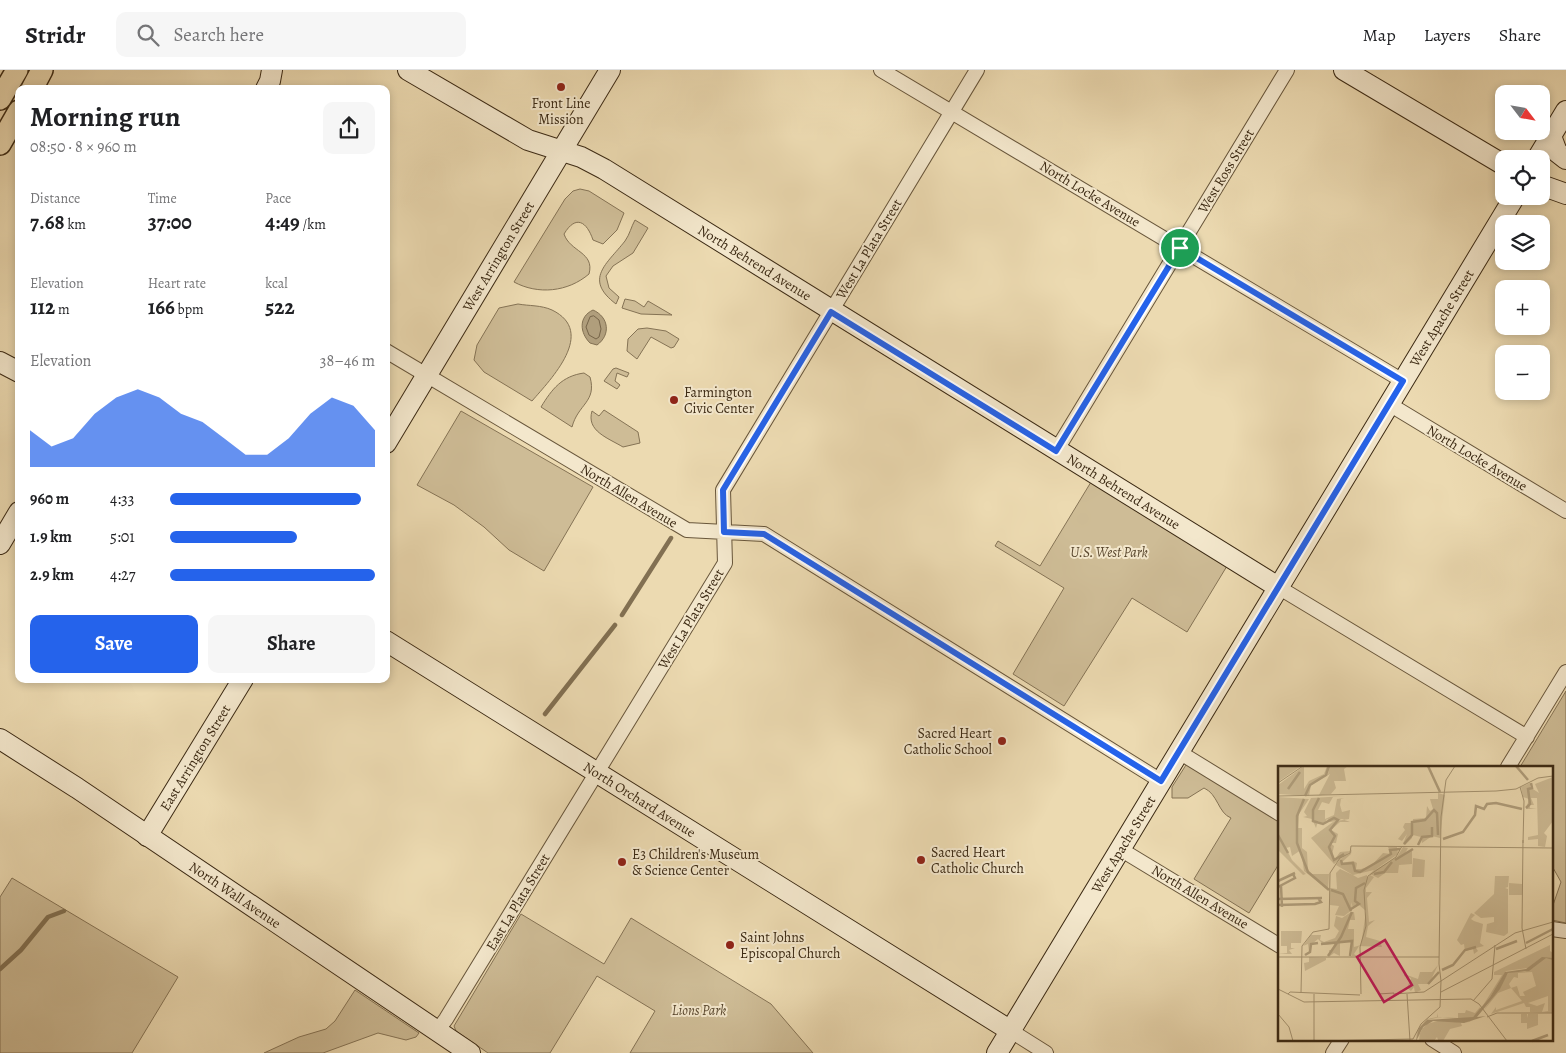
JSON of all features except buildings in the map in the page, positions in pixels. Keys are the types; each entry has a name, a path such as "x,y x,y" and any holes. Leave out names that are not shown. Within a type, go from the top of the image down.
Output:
{"main road":[{"path":"0,99 17,70"},
{"path":"34,85 42,70"},
{"path":"6,137 15,119"}],"street":[{"name":"North Behrend Avenue","path":"408,70 528,140 581,157 604,170 1056,451 1527,737"},
{"name":"West Arrington Street","path":"390,437 610,70"},
{"name":"North Locke Avenue","path":"881,70 1403,381"},
{"name":"West La Plata Street","path":"597,772 725,563 723,490 977,70"},
{"name":"West Ross Street","path":"1056,451 1288,70"},
{"path":"1344,70 1495,160"},
{"path":"1542,150 1566,111"},
{"path":"1551,136 1558,152 1566,159"},
{"path":"1550,188 1566,194"},
{"name":"West Apache Street","path":"997,1053 1510,205"},
{"name":"North Allen Avenue","path":"390,353 687,530 764,534 1161,781"},
{"name":"North Locke Avenue","path":"1389,404 1566,511"},
{"path":"0,544 15,519"},
{"name":"North Orchard Avenue","path":"390,643 1046,1053"},
{"path":"1509,766 1566,672"},
{"name":"East Arrington Street","path":"147,836 241,683"},
{"name":"North Wall Avenue","path":"0,739 470,1053"},
{"path":"1179,752 1278,813"},
{"name":"East La Plata Street","path":"436,1031 446,1019 597,772"},
{"name":"North Allen Avenue","path":"1120,849 1278,945"},
{"path":"1333,1053 1341,1040"},
{"path":"1434,1040 1454,1053"}],"green space":[{"path":"580,189 589,191 624,213 617,230 603,244 593,240 588,229 581,223 573,224 564,234 571,245 585,256 590,267 589,274 572,285 553,290 533,289 514,282 565,199 573,191"},
{"path":"635,220 648,228 633,253 613,266 606,276 609,288 619,297 616,304 606,295 601,287 601,272 625,241"},
{"path":"625,299 635,301 644,307 648,301 672,315 641,314 622,308"},
{"path":"518,304 548,308 565,319 571,330 566,356 559,368 532,401 484,372 474,360 477,345 499,308"},
{"path":"647,328 666,331 679,339 674,347 671,348 651,337 637,359 627,351 628,339 638,329"},
{"path":"616,368 629,373 627,377 617,373 615,381 620,385 617,389 604,381 613,369"},
{"path":"584,373 590,377 591,392 572,427 541,407 558,384 570,377"},
{"path":"604,410 638,432 640,443 623,447 595,429 591,418 592,411 599,416"},
{"path":"461,411 593,487 544,571 509,550 484,527 454,505 417,485"},
{"name":"U.S. West Park","path":"1091,482 1227,566 1187,632 1132,598 1064,706 1013,674 1064,588 995,546 998,541 1040,566"},
{"path":"1566,691 1566,923 1554,920 1554,902 1561,882 1554,870 1554,766 1521,766"},
{"path":"1186,765 1190,765 1278,820 1278,865 1249,913 1194,879 1231,818 1223,812 1209,791 1204,788 1188,798 1172,798 1172,787"},
{"path":"12,878 178,977 132,1053 0,1053 0,897"},
{"name":"Lions Park","path":"521,914 604,964 631,918 771,1004 813,1053 630,1053 655,1011 597,976 550,1053 488,1053 456,1031 454,1026"},
{"path":"355,990 419,1033 416,1037 406,1040 378,1033 323,1053 264,1053 299,1037 326,1029 335,1021"}],"water":[{"path":"593,310 602,317 606,326 605,336 597,345 590,343 584,335 582,325 585,317"}],"waterway":[{"path":"622,615 671,538"},
{"path":"545,714 615,625"},
{"path":"0,969 21,950 48,917 64,911"}],"place":[{"name":"Front Line Mission","path":"561,87"},
{"name":"Farmington Civic Center","path":"674,400"},
{"name":"Sacred Heart Catholic School","path":"1002,741"},
{"name":"Sacred Heart Catholic Church","path":"921,860"},
{"name":"E3 Children's Museum & Science Center","path":"622,862"},
{"name":"Saint Johns Episcopal Church","path":"730,945"}],"route":[{"path":"1180,248 1403,381 1161,781 764,534 724,532 723,490 831,312 1056,451 1180,248"}]}
